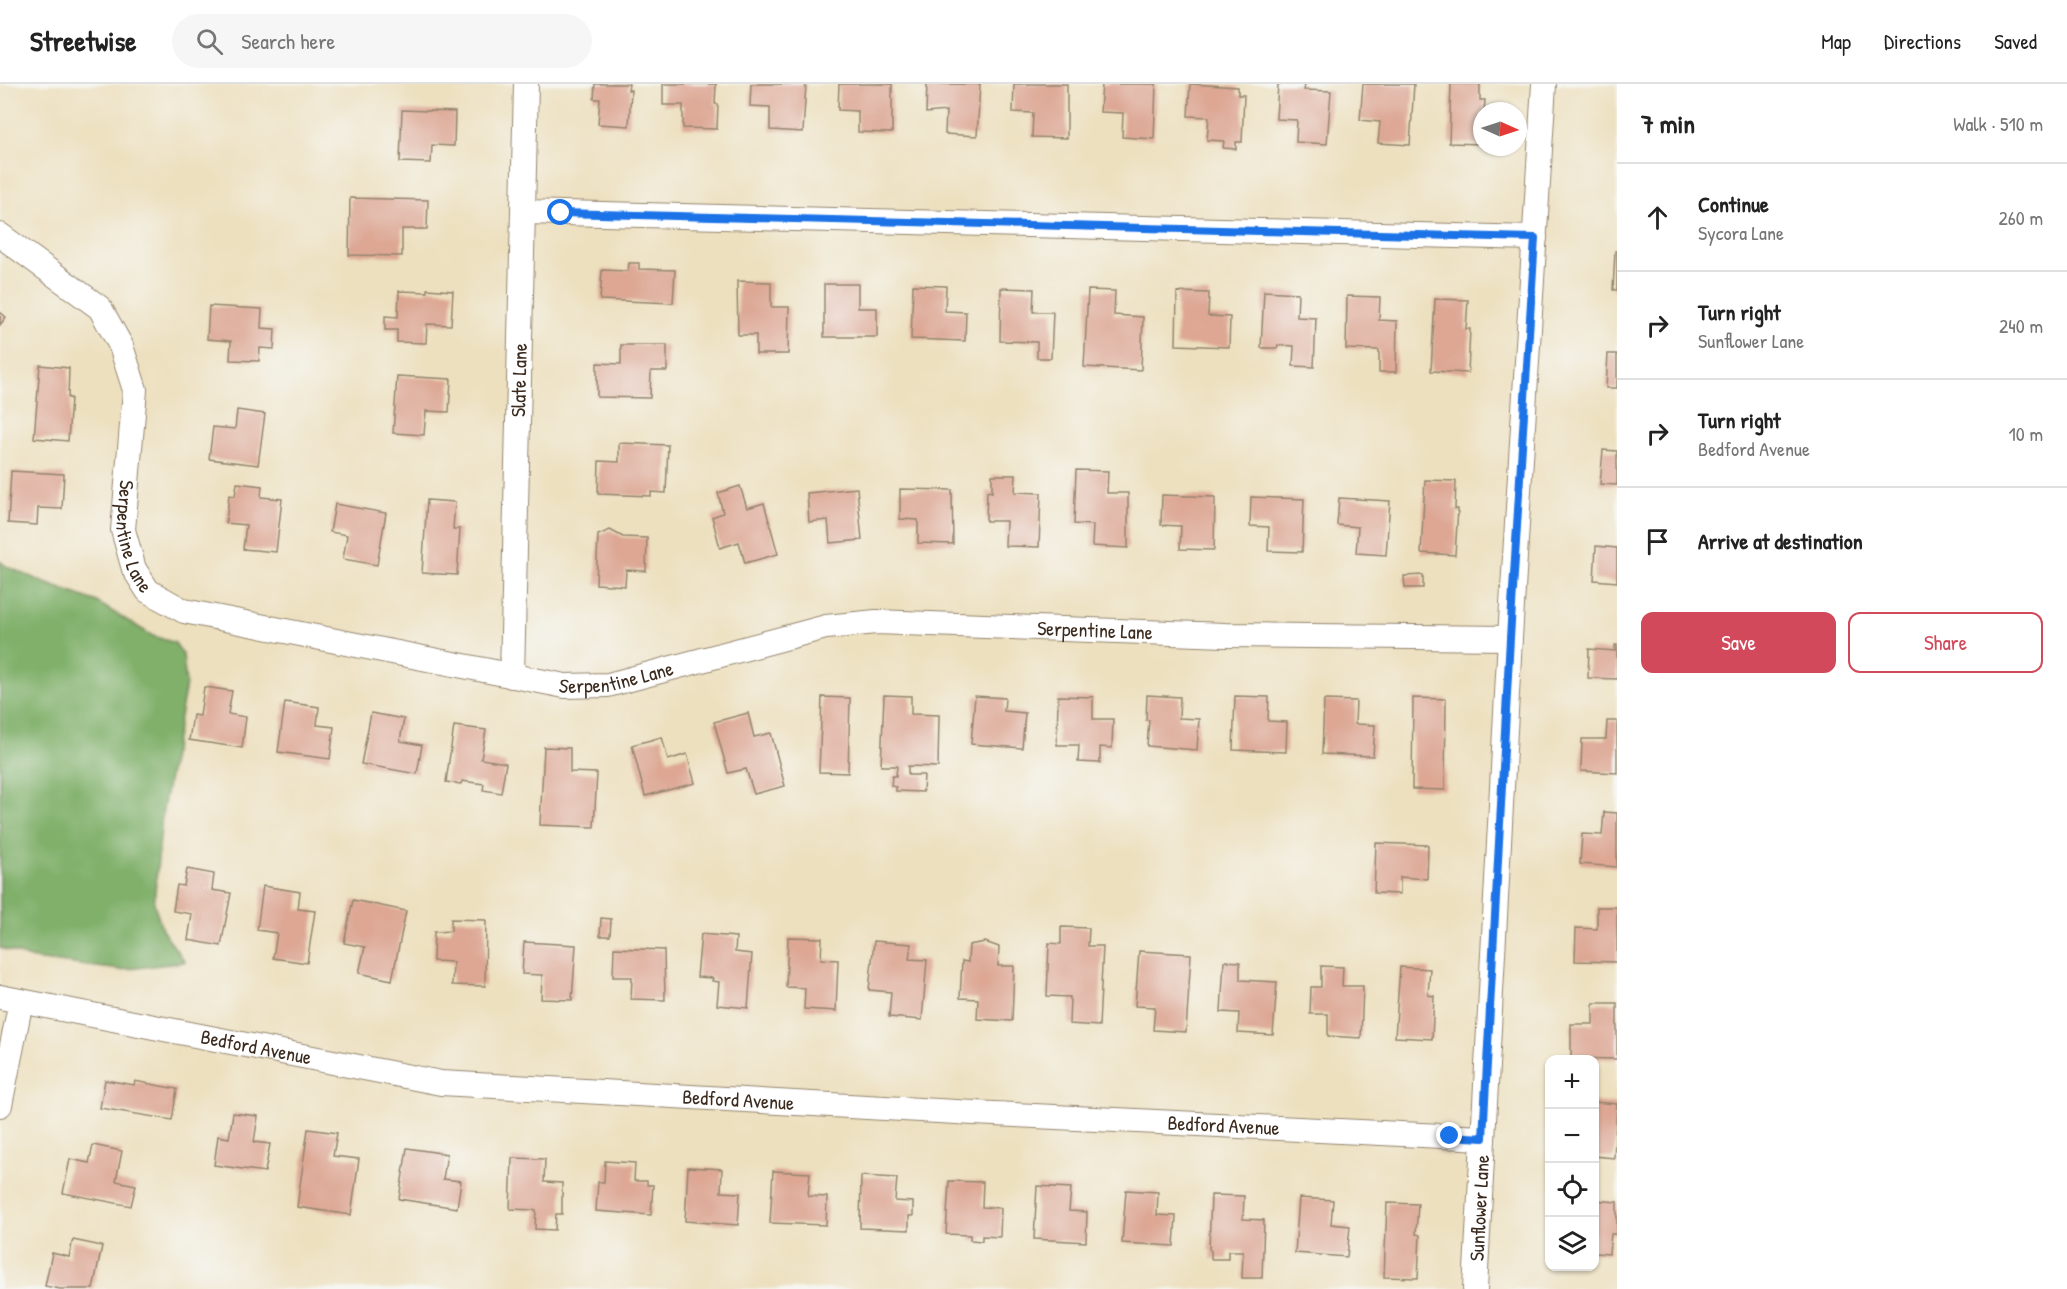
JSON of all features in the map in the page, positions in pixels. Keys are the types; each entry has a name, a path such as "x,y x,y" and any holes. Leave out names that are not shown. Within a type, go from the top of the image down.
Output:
{"street":[{"name":"Slate Lane","path":"512,676 526,84"},
{"name":"Sunflower Lane","path":"1475,1289 1510,638 1544,84"},
{"path":"524,212 1535,238"},
{"name":"Serpentine Lane","path":"0,235 100,308 121,345 135,390 123,530 134,569 148,591 184,611 565,686 608,685 826,627 876,622 1225,634 1510,638"},
{"path":"0,1105 10,999"},
{"name":"Bedford Avenue","path":"10,999 441,1083 1483,1138"}],"green space":[{"path":"0,561 6,566 45,583 95,601 153,636 175,643 183,655 186,684 162,815 154,903 162,930 185,962 121,970 34,959 0,948"}],"building":[{"path":"595,84 629,84 628,90 631,90 629,126 598,124 600,99 594,99"},
{"path":"663,84 716,84 717,129 683,128 683,105 663,105"},
{"path":"751,84 806,84 803,132 770,130 770,107 750,106"},
{"path":"839,84 892,84 892,133 858,132 858,111 838,110"},
{"path":"927,84 980,84 977,136 945,134 946,111 926,113"},
{"path":"1014,84 1067,84 1067,138 1032,137 1033,113 1013,112"},
{"path":"1102,84 1156,84 1154,139 1122,137 1123,113 1100,112"},
{"path":"1190,84 1238,87 1238,95 1244,95 1242,142 1236,142 1236,149 1223,148 1224,141 1207,140 1209,117 1188,116"},
{"path":"1278,84 1305,84 1304,90 1331,91 1327,144 1296,142 1297,120 1276,119"},
{"path":"1363,84 1414,84 1410,145 1378,143 1380,122 1360,120"},
{"path":"1451,84 1480,84 1480,100 1485,100 1485,102 1473,102 1473,144 1449,143"},
{"path":"402,110 455,112 454,146 432,145 431,163 400,162"},
{"path":"350,198 428,200 427,229 402,229 402,256 349,255"},
{"path":"1615,251 1617,251 1617,290 1613,290"},
{"path":"629,263 639,263 639,269 675,270 673,303 600,300 602,270 628,271"},
{"path":"737,281 771,282 771,307 789,307 788,354 756,354 756,335 738,335"},
{"path":"824,284 858,284 858,308 877,308 877,337 824,337"},
{"path":"913,285 946,286 945,311 966,312 965,341 911,339"},
{"path":"1001,288 1034,289 1033,312 1053,312 1051,358 1037,358 1037,342 1000,341"},
{"path":"427,289 453,291 451,325 427,324 426,343 397,342 397,330 385,330 385,316 398,317 399,291 427,292"},
{"path":"1088,290 1115,291 1114,315 1143,317 1141,370 1084,367"},
{"path":"1264,291 1298,293 1297,317 1316,318 1314,367 1293,366 1294,346 1278,345 1277,348 1261,348"},
{"path":"1177,292 1209,293 1208,316 1230,317 1229,347 1176,345"},
{"path":"1347,296 1380,297 1379,320 1397,321 1396,372 1379,372 1379,350 1346,349"},
{"path":"1435,299 1468,300 1466,329 1470,329 1468,373 1431,371"},
{"path":"209,306 262,309 261,328 275,329 274,349 260,348 259,361 230,360 231,341 207,339"},
{"path":"0,312 6,317 0,325"},
{"path":"621,345 667,345 667,371 651,371 650,398 597,397 597,363 621,364"},
{"path":"1608,354 1617,354 1617,388 1606,388"},
{"path":"40,365 69,368 68,398 71,398 68,441 34,438"},
{"path":"397,376 451,379 449,412 426,411 424,435 393,433"},
{"path":"237,410 265,414 258,465 209,459 213,427 235,429"},
{"path":"619,443 668,445 666,493 651,492 651,496 598,494 599,461 619,462"},
{"path":"1603,450 1617,451 1617,485 1600,484"},
{"path":"1076,470 1108,471 1107,493 1128,493 1128,548 1092,546 1093,525 1074,524"},
{"path":"11,471 64,474 62,509 38,508 37,525 8,523"},
{"path":"992,475 1016,475 1015,492 1041,493 1039,547 1005,546 1006,521 986,521 987,491 992,492"},
{"path":"1425,480 1456,481 1455,509 1458,509 1455,555 1421,553"},
{"path":"237,483 262,486 261,497 282,499 276,552 243,549 246,525 226,523 229,495 235,496"},
{"path":"740,486 747,508 764,503 778,554 745,563 739,542 720,548 712,517 723,513 718,493"},
{"path":"857,488 862,540 830,543 828,520 809,522 807,493"},
{"path":"900,489 952,490 953,544 918,543 918,520 900,519"},
{"path":"1162,495 1215,497 1214,550 1180,549 1181,526 1161,525"},
{"path":"1251,497 1304,499 1302,552 1268,551 1269,527 1250,526"},
{"path":"1339,498 1390,501 1386,555 1356,553 1358,527 1337,525"},
{"path":"427,500 455,502 453,529 460,529 457,575 422,573"},
{"path":"335,504 386,513 377,565 343,559 347,535 330,532"},
{"path":"610,530 623,537 647,538 646,571 626,570 625,586 596,584 598,535"},
{"path":"1596,546 1617,548 1617,582 1594,580"},
{"path":"1423,575 1423,588 1405,588 1404,576"},
{"path":"1615,645 1617,645 1617,679 1588,678 1589,649 1615,651"},
{"path":"204,687 232,691 228,714 246,717 242,748 189,740 193,715 200,716"},
{"path":"884,695 911,696 911,714 939,715 938,767 908,766 908,775 924,775 923,792 896,791 896,787 891,786 892,776 896,776 897,766 881,766"},
{"path":"1147,695 1180,697 1179,718 1199,719 1197,750 1147,746 1149,720 1146,720"},
{"path":"975,696 1005,698 1004,711 1025,713 1022,748 971,744"},
{"path":"1058,696 1093,697 1093,719 1113,719 1112,748 1100,747 1100,763 1078,762 1079,745 1057,745"},
{"path":"1235,696 1269,697 1268,721 1287,722 1286,752 1233,750"},
{"path":"822,697 850,698 848,773 819,772"},
{"path":"1413,698 1446,699 1445,790 1412,789"},
{"path":"1324,700 1356,701 1355,724 1375,725 1373,756 1322,754"},
{"path":"285,702 319,707 317,725 334,727 330,759 278,752"},
{"path":"371,713 404,719 400,741 422,745 417,774 361,764"},
{"path":"748,713 754,737 771,733 785,786 754,794 746,769 728,773 714,722"},
{"path":"1607,721 1617,721 1617,773 1581,771 1582,739 1606,739"},
{"path":"454,726 486,730 481,759 506,763 501,793 483,790 484,784 462,781 461,784 446,782"},
{"path":"662,737 668,760 687,754 695,783 645,796 632,745"},
{"path":"544,747 570,748 570,772 597,773 594,827 540,825"},
{"path":"1604,812 1617,813 1617,867 1580,864 1582,834 1602,835"},
{"path":"1376,843 1428,845 1427,879 1400,877 1400,894 1374,893"},
{"path":"187,869 214,874 212,890 231,893 221,946 188,940 192,914 173,911 177,885 184,886"},
{"path":"263,886 300,892 298,909 315,911 307,963 273,958 277,933 257,930"},
{"path":"353,900 406,911 392,980 359,973 365,947 344,943"},
{"path":"1597,907 1617,907 1617,962 1575,961 1576,928 1597,929"},
{"path":"601,918 611,919 610,936 600,936"},
{"path":"451,919 486,920 485,986 452,985 453,962 433,961 434,932 451,931"},
{"path":"1061,927 1089,928 1088,946 1103,946 1099,1026 1069,1024 1070,997 1047,996 1049,943 1061,944"},
{"path":"701,934 736,937 735,952 752,954 748,1008 717,1005 719,982 712,981 713,978 697,977"},
{"path":"788,937 822,938 821,959 838,960 836,1011 804,1009 805,988 786,987"},
{"path":"874,941 911,944 909,959 927,960 922,1020 889,1017 891,992 869,990"},
{"path":"524,942 576,945 572,1000 541,999 542,975 522,974"},
{"path":"985,942 999,947 998,966 1014,966 1012,1021 977,1019 978,999 960,998 962,961 968,962 969,945"},
{"path":"614,948 664,950 665,1000 631,999 632,977 613,977"},
{"path":"1139,951 1191,954 1186,1032 1153,1030 1155,1007 1135,1006"},
{"path":"1224,961 1240,962 1240,980 1277,982 1273,1035 1238,1033 1239,1013 1221,1012"},
{"path":"1321,966 1343,967 1342,986 1363,986 1361,1038 1328,1036 1328,1014 1310,1014 1311,987 1321,987"},
{"path":"1400,967 1430,969 1428,995 1434,996 1432,1039 1395,1037"},
{"path":"1593,1003 1617,1003 1617,1059 1599,1059 1599,1055 1571,1055 1571,1024 1593,1024"},
{"path":"105,1080 134,1085 135,1081 177,1089 172,1120 100,1108"},
{"path":"1599,1102 1617,1104 1614,1158 1599,1156"},
{"path":"233,1113 258,1116 254,1142 270,1144 265,1172 214,1165 218,1136 229,1138"},
{"path":"308,1129 337,1133 333,1156 359,1159 351,1215 297,1207"},
{"path":"93,1145 122,1151 116,1181 136,1185 131,1206 63,1193 70,1159 89,1163"},
{"path":"407,1148 447,1154 443,1179 461,1181 457,1208 399,1199"},
{"path":"512,1158 545,1159 544,1182 562,1183 562,1214 556,1214 555,1230 535,1229 536,1210 510,1209"},
{"path":"605,1161 635,1163 634,1181 647,1181 647,1185 653,1185 651,1215 596,1211 598,1182 604,1182"},
{"path":"688,1167 722,1169 721,1192 740,1193 738,1225 685,1221"},
{"path":"773,1171 810,1173 808,1196 827,1197 826,1225 770,1223"},
{"path":"861,1176 897,1178 895,1201 913,1202 913,1216 909,1216 909,1230 860,1228"},
{"path":"949,1181 983,1182 982,1207 1001,1208 1000,1237 982,1236 982,1241 970,1240 970,1235 946,1234"},
{"path":"1037,1186 1071,1188 1069,1211 1087,1212 1086,1242 1034,1239"},
{"path":"1126,1190 1158,1192 1157,1215 1176,1216 1174,1246 1122,1243"},
{"path":"1211,1195 1244,1196 1243,1219 1264,1220 1262,1278 1242,1278 1243,1251 1228,1251 1228,1259 1211,1259 1209,1249"},
{"path":"1299,1198 1333,1200 1331,1224 1350,1226 1347,1257 1295,1253"},
{"path":"1599,1200 1617,1202 1617,1234 1611,1234 1609,1254 1599,1253"},
{"path":"1387,1203 1418,1204 1416,1234 1420,1235 1418,1278 1384,1277"},
{"path":"73,1240 102,1246 93,1289 60,1289 45,1286 52,1253 69,1257"}],"route":[{"path":"561,213 1535,238 1510,638 1483,1138 1450,1136"}]}
